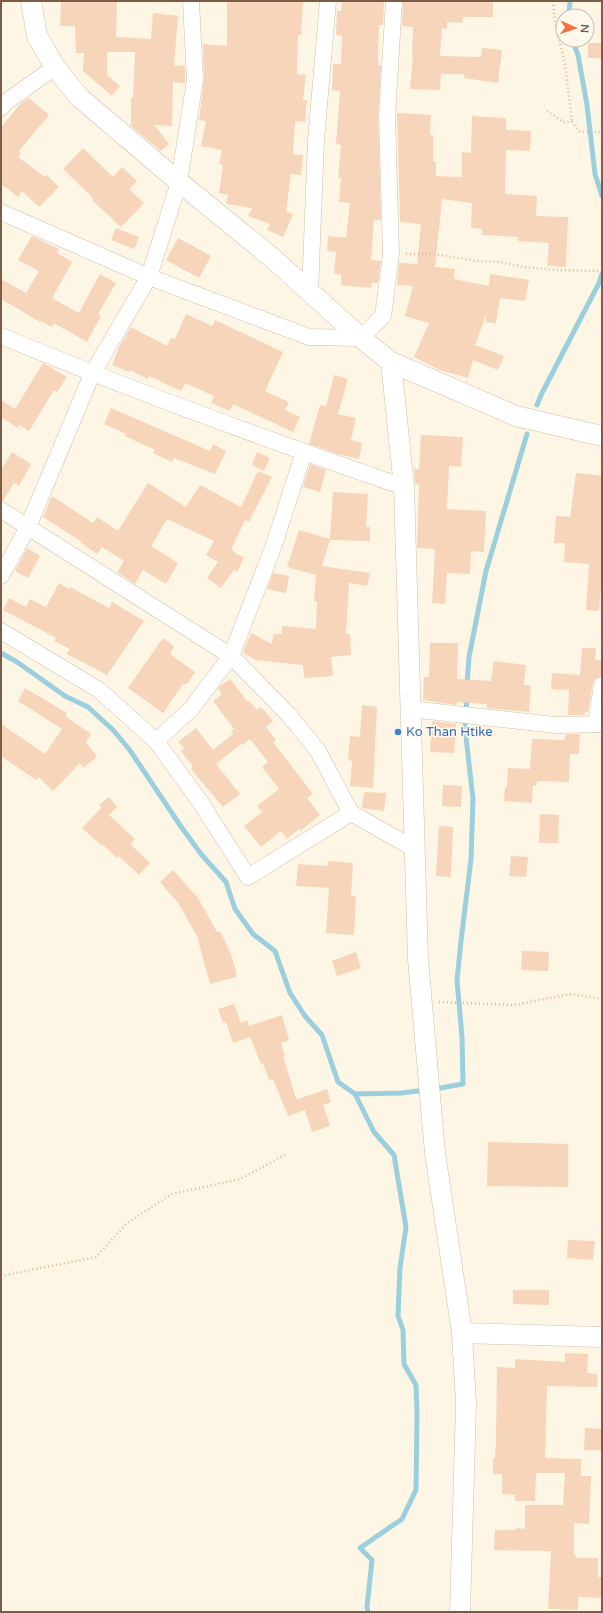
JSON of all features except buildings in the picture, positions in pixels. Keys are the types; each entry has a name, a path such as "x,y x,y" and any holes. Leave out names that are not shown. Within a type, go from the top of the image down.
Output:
{"street":[{"path":"31,1 36,36 55,67 79,97 179,182 270,256 361,338 391,362 516,416 602,436"},
{"path":"1,576 28,527 92,374 149,277 179,182 195,80 191,1"},
{"path":"310,292 316,140 328,1"},
{"path":"1,212 149,277 310,337 361,338 383,316 391,254 387,116 394,1"},
{"path":"1,108 6,102 55,67"},
{"path":"1,336 92,374 304,452 404,486"},
{"path":"391,362 404,486 418,959 435,1153 462,1333 466,1404 460,1612"},
{"path":"156,741 191,709 231,656 273,548 304,452"},
{"path":"1,510 231,656 288,714 318,751 351,813 415,849"},
{"path":"1,631 99,690 156,741 201,802 248,877 351,813"},
{"path":"410,709 555,725 599,724 602,685"},
{"path":"462,1333 602,1337"}],"path":[{"path":"553,1 555,22 564,64 572,122 580,132 601,132"},
{"path":"547,112 563,122 572,122"},
{"path":"391,254 435,254 524,267 555,270 602,271"},
{"path":"422,1002 514,1005 571,994 602,999"},
{"path":"1,1276 96,1257 128,1223 172,1194 240,1178 285,1155"}],"waterway":[{"path":"570,1 570,8"},
{"path":"575,48 578,55 587,105 595,174 602,196"},
{"path":"537,405 599,283 602,274"},
{"path":"467,685 469,657 486,571 527,434"},
{"path":"1,653 17,662 65,696 88,707 113,730 129,749 182,828 201,854 226,882 235,909 253,934 275,951 290,993 305,1016 322,1035 338,1082 355,1094 374,1132 394,1155 406,1227 400,1268 398,1316 403,1330 404,1364 416,1385 416,1490 402,1519 360,1548 372,1560 367,1607 368,1612"},
{"path":"434,1089 463,1084 462,1037 457,980 471,859 473,799 465,728 467,697"},
{"path":"355,1094 401,1093 426,1090"}],"place":[{"name":"Ko Than Htike","path":"398,732"}]}
